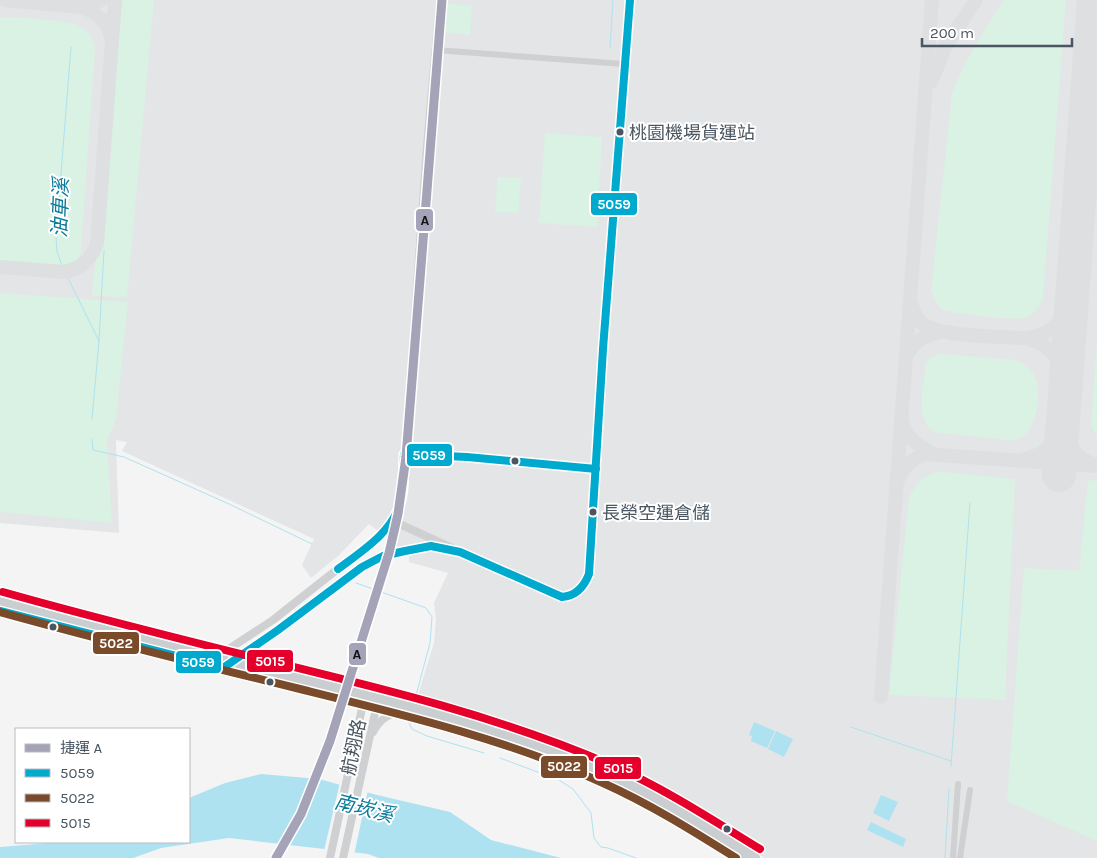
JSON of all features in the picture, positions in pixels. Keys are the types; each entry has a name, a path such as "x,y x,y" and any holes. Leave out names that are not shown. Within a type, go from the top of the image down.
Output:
{"main road":[{"path":"0,602 232,662 364,699"},
{"path":"0,611 206,664 378,702 499,732 557,753 638,788 755,858"},
{"path":"378,702 398,712 498,739 582,770 669,813 741,858"}],"street":[{"path":"206,664 273,620 377,538 393,521 401,500 426,146 439,0"},
{"path":"393,521 562,597 570,597 586,582 589,574 604,341 630,0"},
{"path":"435,50 624,64"},
{"path":"404,454 467,457 596,469"},
{"path":"223,668 362,567 383,556 431,546 460,552"},
{"name":"航翔路","path":"330,858 364,699"},
{"name":"航翔路","path":"344,858 378,702"},
{"path":"370,738 380,720 398,712"},
{"path":"952,858 958,784"},
{"path":"960,858 970,790"}],"shaded area":[{"path":"0,0 1097,0 1097,858 765,858 670,799 626,776 601,765 417,698 434,643 436,620 434,603 448,573 409,562 409,555 369,524 338,556 311,578 302,565 314,539 122,451 127,442 116,440 119,533 0,523"}],"green space":[{"path":"121,0 154,0 127,298 92,295"},
{"path":"1004,0 1066,0 1043,297 1038,308 1033,313 1016,319 942,310 931,291 952,93 969,57"},
{"path":"446,3 472,6 470,35 444,32"},
{"path":"0,17 40,19 78,25 87,32 95,49 81,251 71,271 59,276 0,272"},
{"path":"545,133 602,137 597,227 539,223"},
{"path":"498,177 521,178 518,213 495,212"},
{"path":"0,293 128,302 116,419 107,441 112,523 0,512"},
{"path":"1097,341 1097,435 1091,425"},
{"path":"940,354 1015,360 1029,369 1035,377 1038,394 1036,414 1028,431 1021,437 1009,440 940,433 931,429 926,423 923,414 923,382 926,363 930,358"},
{"path":"943,472 1015,479 1005,700 889,695 909,498 922,480 931,474"},
{"path":"1088,480 1097,481 1097,841 1007,801 1024,568 1079,571"}],"water":[{"path":"754,722 775,731 767,748 751,741 752,736 749,735"},
{"path":"776,731 793,739 784,757 768,749"},
{"name":"南崁溪","path":"261,774 319,779 450,812 491,840 561,858 379,858 368,854 229,838 161,848 133,858 0,858 0,847 50,843 190,843 190,798 225,783"},
{"path":"881,795 898,802 889,821 873,813"},
{"path":"871,822 906,839 903,847 867,830"}],"pier":[{"path":"340,782 368,790 354,855 324,851"}],"waterway":[{"path":"610,48 613,0"},
{"name":"油車溪","path":"71,47 56,237 57,252 63,268 99,341 92,419"},
{"path":"99,340 104,251"},
{"name":"油車溪","path":"92,439 93,450 124,457 312,544"},
{"path":"951,766 970,503"},
{"name":"油車溪","path":"356,583 426,608 432,617 430,643 415,699"},
{"name":"油車溪","path":"409,723 412,729 427,736 484,753"},
{"path":"851,727 951,761"},
{"name":"油車溪","path":"500,758 559,780 573,789 591,813 594,838 601,847 636,858"},
{"path":"945,858 949,789"}],"taxiway":[{"path":"4,0 81,7 100,18 107,26 111,37"},
{"path":"81,7 92,5 101,0"},
{"path":"0,267 70,271 84,263 97,244 115,0"},
{"path":"881,697 932,0"},
{"path":"931,82 946,45 976,0"},
{"path":"1027,338 1037,336 1052,329 1066,311 1072,293"},
{"path":"911,303 918,319 930,328 956,334 1026,338 1036,341 1055,357 1062,372 1065,391"},
{"path":"906,356 920,340 940,332"},
{"path":"1025,459 1039,454 1050,445 1058,433 1063,418"},
{"path":"902,420 909,437 934,454"},
{"path":"1063,421 1071,447 1080,457 1093,464"},
{"path":"898,480 908,464 924,454 1097,466"}],"runway":[{"path":"1059,475 1094,0"}],"metro line":[{"name":"A","path":"276,858 301,814 330,741 389,553 398,514 406,457 442,0"}],"transit line":[{"name":"5059","path":"0,611 223,668 278,630 362,567 383,556 405,551 431,546 460,552 562,597 571,595 579,590 589,574 603,349 630,0"},
{"name":"5059","path":"338,569 376,540 397,512 403,489 404,454 467,457 596,469"},
{"name":"5015","path":"3,592 136,628 441,705 526,732 568,747 629,773 686,804 760,849"},
{"name":"5022","path":"0,612 380,709 493,741 567,768 620,791 671,818 736,858"}],"place":[{"name":"桃園機場貨運站","path":"620,132"},
{"name":"長榮空運倉儲","path":"593,512"}]}
